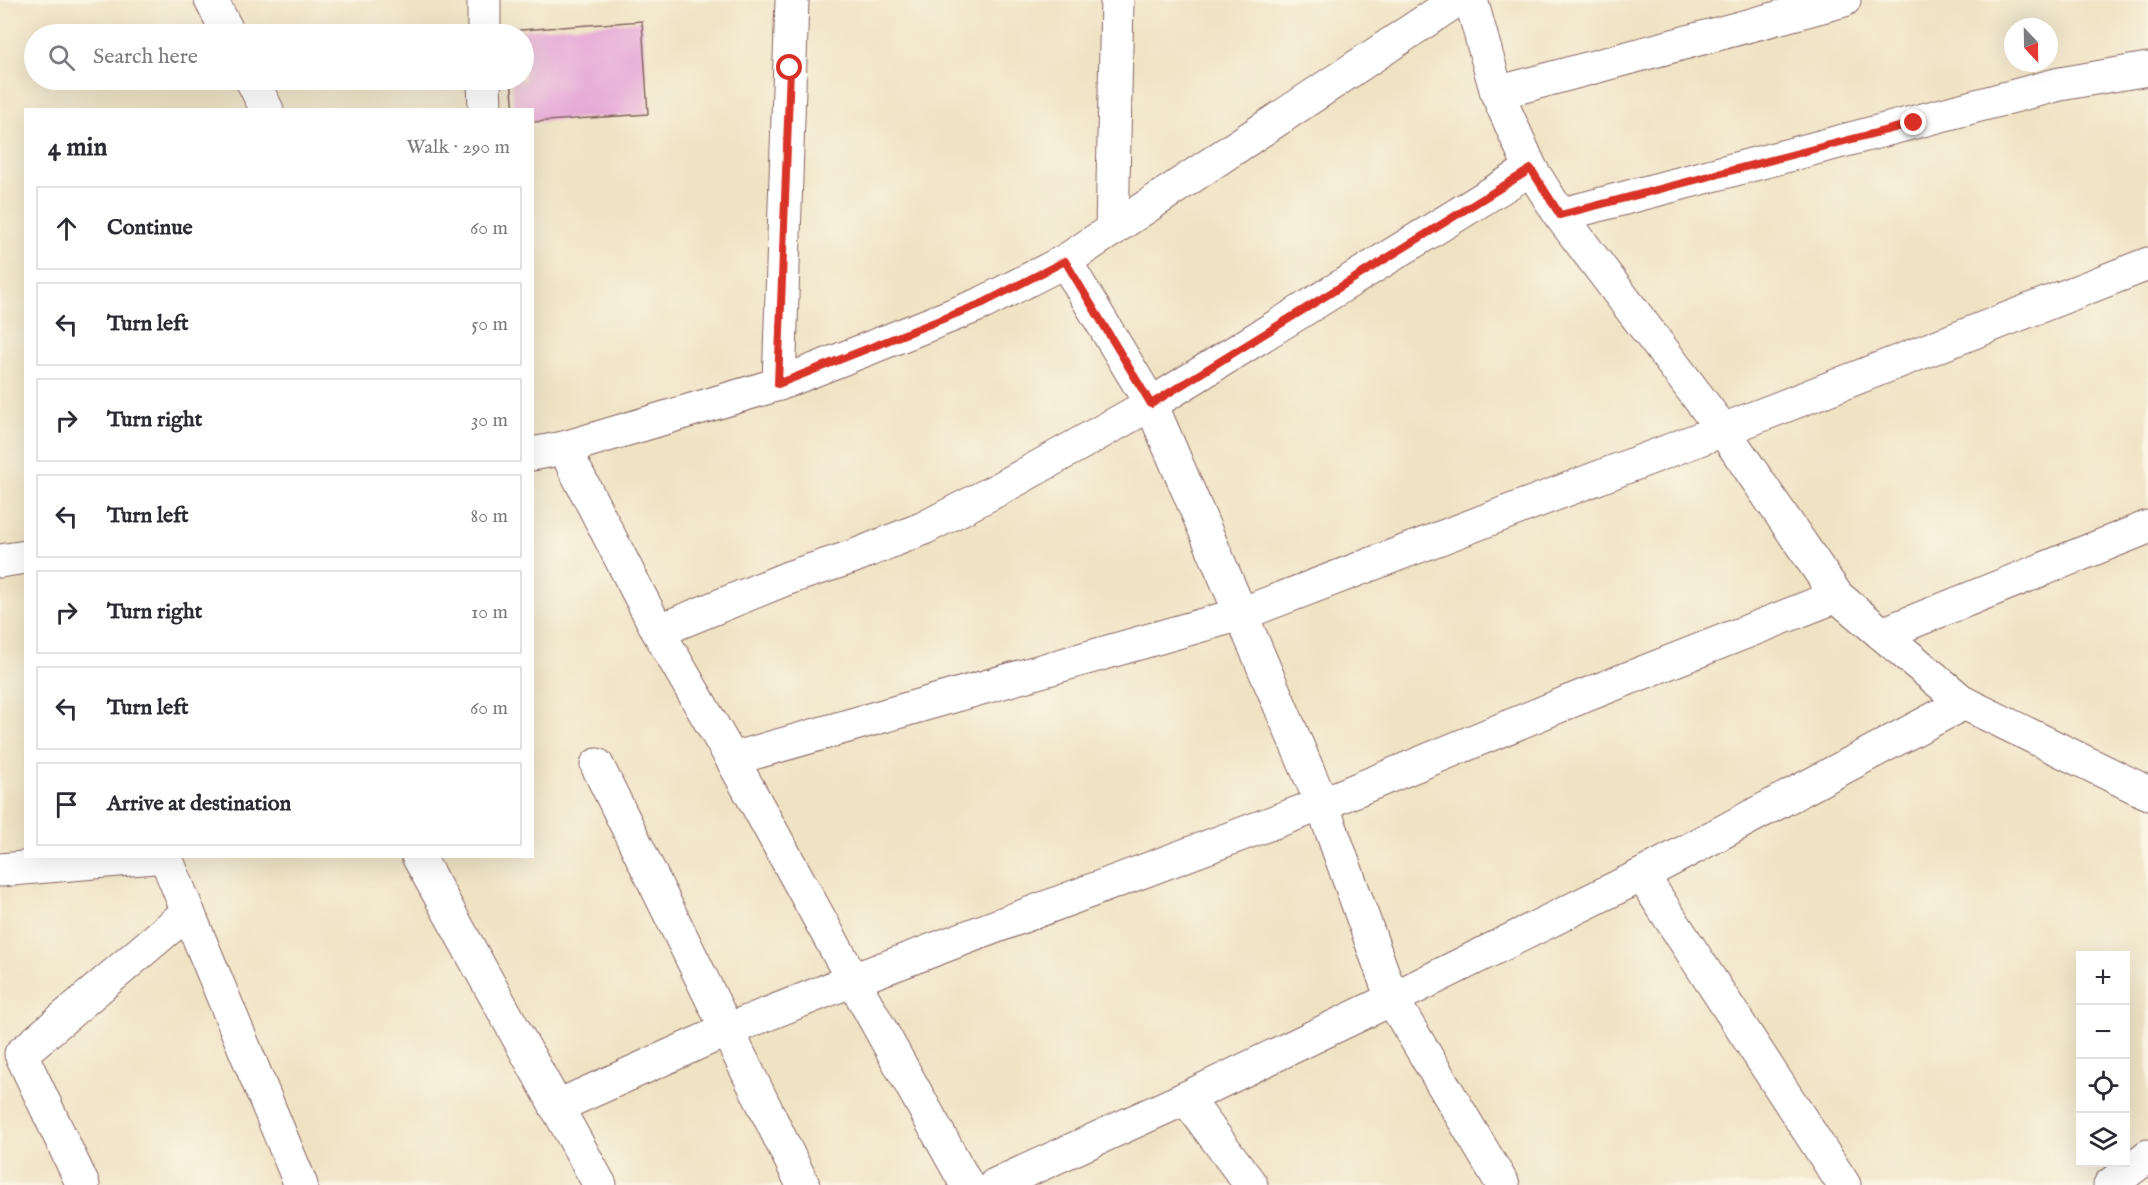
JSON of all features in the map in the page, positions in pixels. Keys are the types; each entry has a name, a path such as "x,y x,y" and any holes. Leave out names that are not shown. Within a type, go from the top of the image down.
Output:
{"street":[{"path":"212,0 224,24"},
{"path":"484,0 484,24"},
{"path":"778,384 792,0"},
{"path":"1112,230 1117,0"},
{"path":"534,454 564,448 778,384 983,303 1065,261 1457,0"},
{"path":"1471,0 1497,93 1531,169 1560,215 1723,430 1837,596 1964,704 2148,793"},
{"path":"1497,93 1845,0"},
{"path":"1560,215 2060,84 2148,69"},
{"path":"257,90 266,108"},
{"path":"484,90 484,108"},
{"path":"658,631 788,578 852,557 924,528 1001,488 1151,404 1531,169"},
{"path":"1065,261 1151,404 1322,804 1392,999 1503,1185"},
{"path":"732,759 1241,614 1723,430 2148,264"},
{"path":"564,448 658,631 732,759 967,1185"},
{"path":"1882,634 2148,527"},
{"path":"0,561 24,557"},
{"path":"556,1107 727,1030 853,980 1322,804 1570,701 1837,596"},
{"path":"995,1185 1186,1098 1392,999 1642,874 1964,704"},
{"path":"597,765 803,1185"},
{"path":"0,870 153,858"},
{"path":"166,858 301,1185"},
{"path":"419,858 600,1185"},
{"path":"1642,874 1844,1185"},
{"path":"82,1185 11,1060 188,912"},
{"path":"1186,1098 1251,1185"},
{"path":"2110,1185 2148,1156"}],"building":[{"path":"642,21 648,114 534,122 534,108 514,108 512,90 534,90 534,29"}],"route":[{"path":"790,68 778,384 983,303 1065,261 1151,404 1531,169 1560,215 1914,123"}]}
